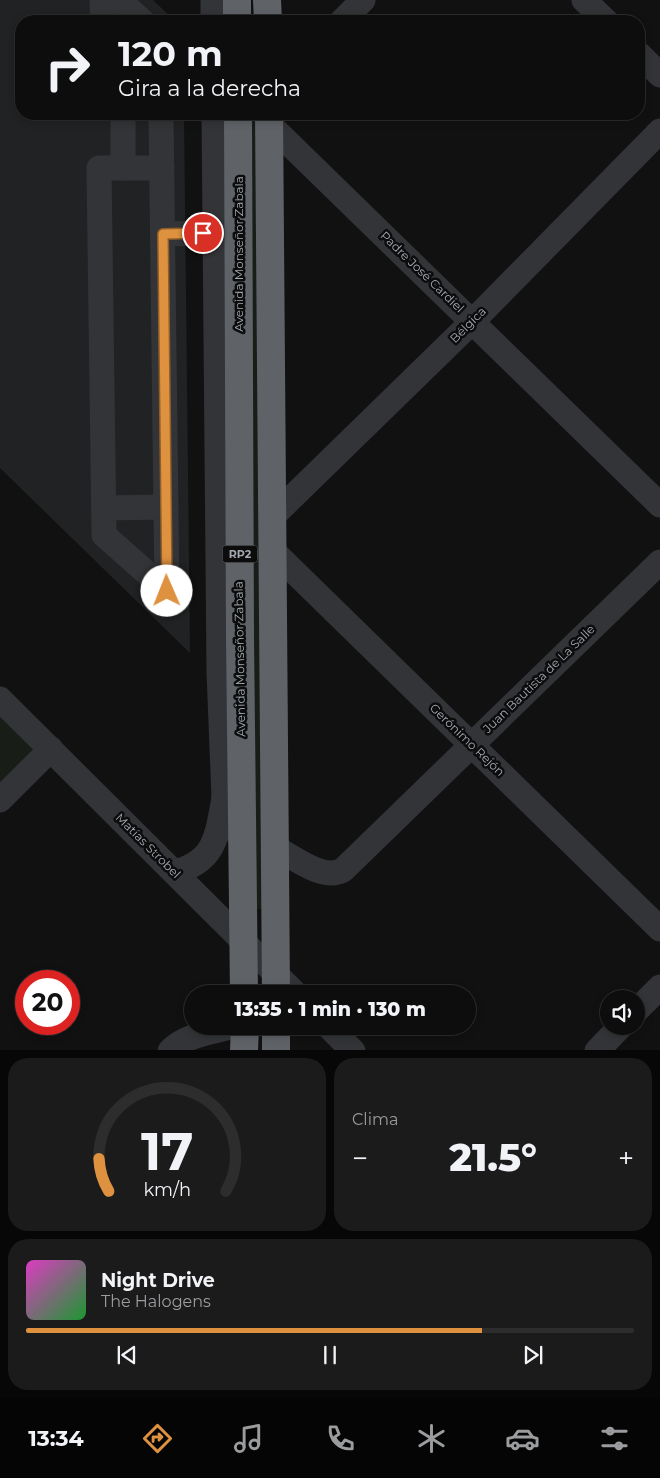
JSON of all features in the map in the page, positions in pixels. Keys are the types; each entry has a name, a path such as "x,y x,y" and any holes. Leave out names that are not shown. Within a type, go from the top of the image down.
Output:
{"highway":[{"path":"237,0 237,15"},
{"path":"268,0 268,15"},
{"name":"Avenida Monseñor Zabala","path":"238,120 240,639 244,985"},
{"name":"RP2","path":"269,120 274,551 276,984"},
{"path":"244,1050 245,1035"},
{"path":"276,1035 276,1050"}],"street":[{"path":"102,0 103,15"},
{"path":"119,0 135,15"},
{"path":"213,0 213,15"},
{"path":"348,15 363,0"},
{"path":"584,0 600,15"},
{"path":"645,60 660,75"},
{"path":"123,120 123,168"},
{"path":"161,120 162,168 163,234 167,591 104,535 99,168 162,168"},
{"path":"174,872 194,866 212,848 224,798 219,672 214,120"},
{"name":"Padre José Cardiel","path":"270,120 660,505"},
{"name":"Bélgica","path":"273,516 472,321 660,131"},
{"path":"163,234 215,233"},
{"path":"104,508 166,507"},
{"name":"Gerónimo Rejón","path":"274,551 660,930"},
{"name":"Juan Bautista de La Salle","path":"276,848 326,874 336,874 343,870 660,562"},
{"name":"Matías Strobel","path":"0,699 243,940 276,984"},
{"path":"0,800 51,749"},
{"path":"224,798 243,848"},
{"path":"645,1002 660,986"},
{"path":"170,1050 176,1044 201,1035"},
{"path":"337,1035 353,1050"},
{"path":"597,1050 612,1035"}],"shaded area":[{"path":"246,120 258,120 266,909 253,909"},
{"path":"0,713 35,748 0,784"}],"building":[{"path":"0,0 153,0 169,15 15,15 15,120 184,120 190,653 0,468"}],"route":[{"path":"167,591 163,234 203,233"}]}
